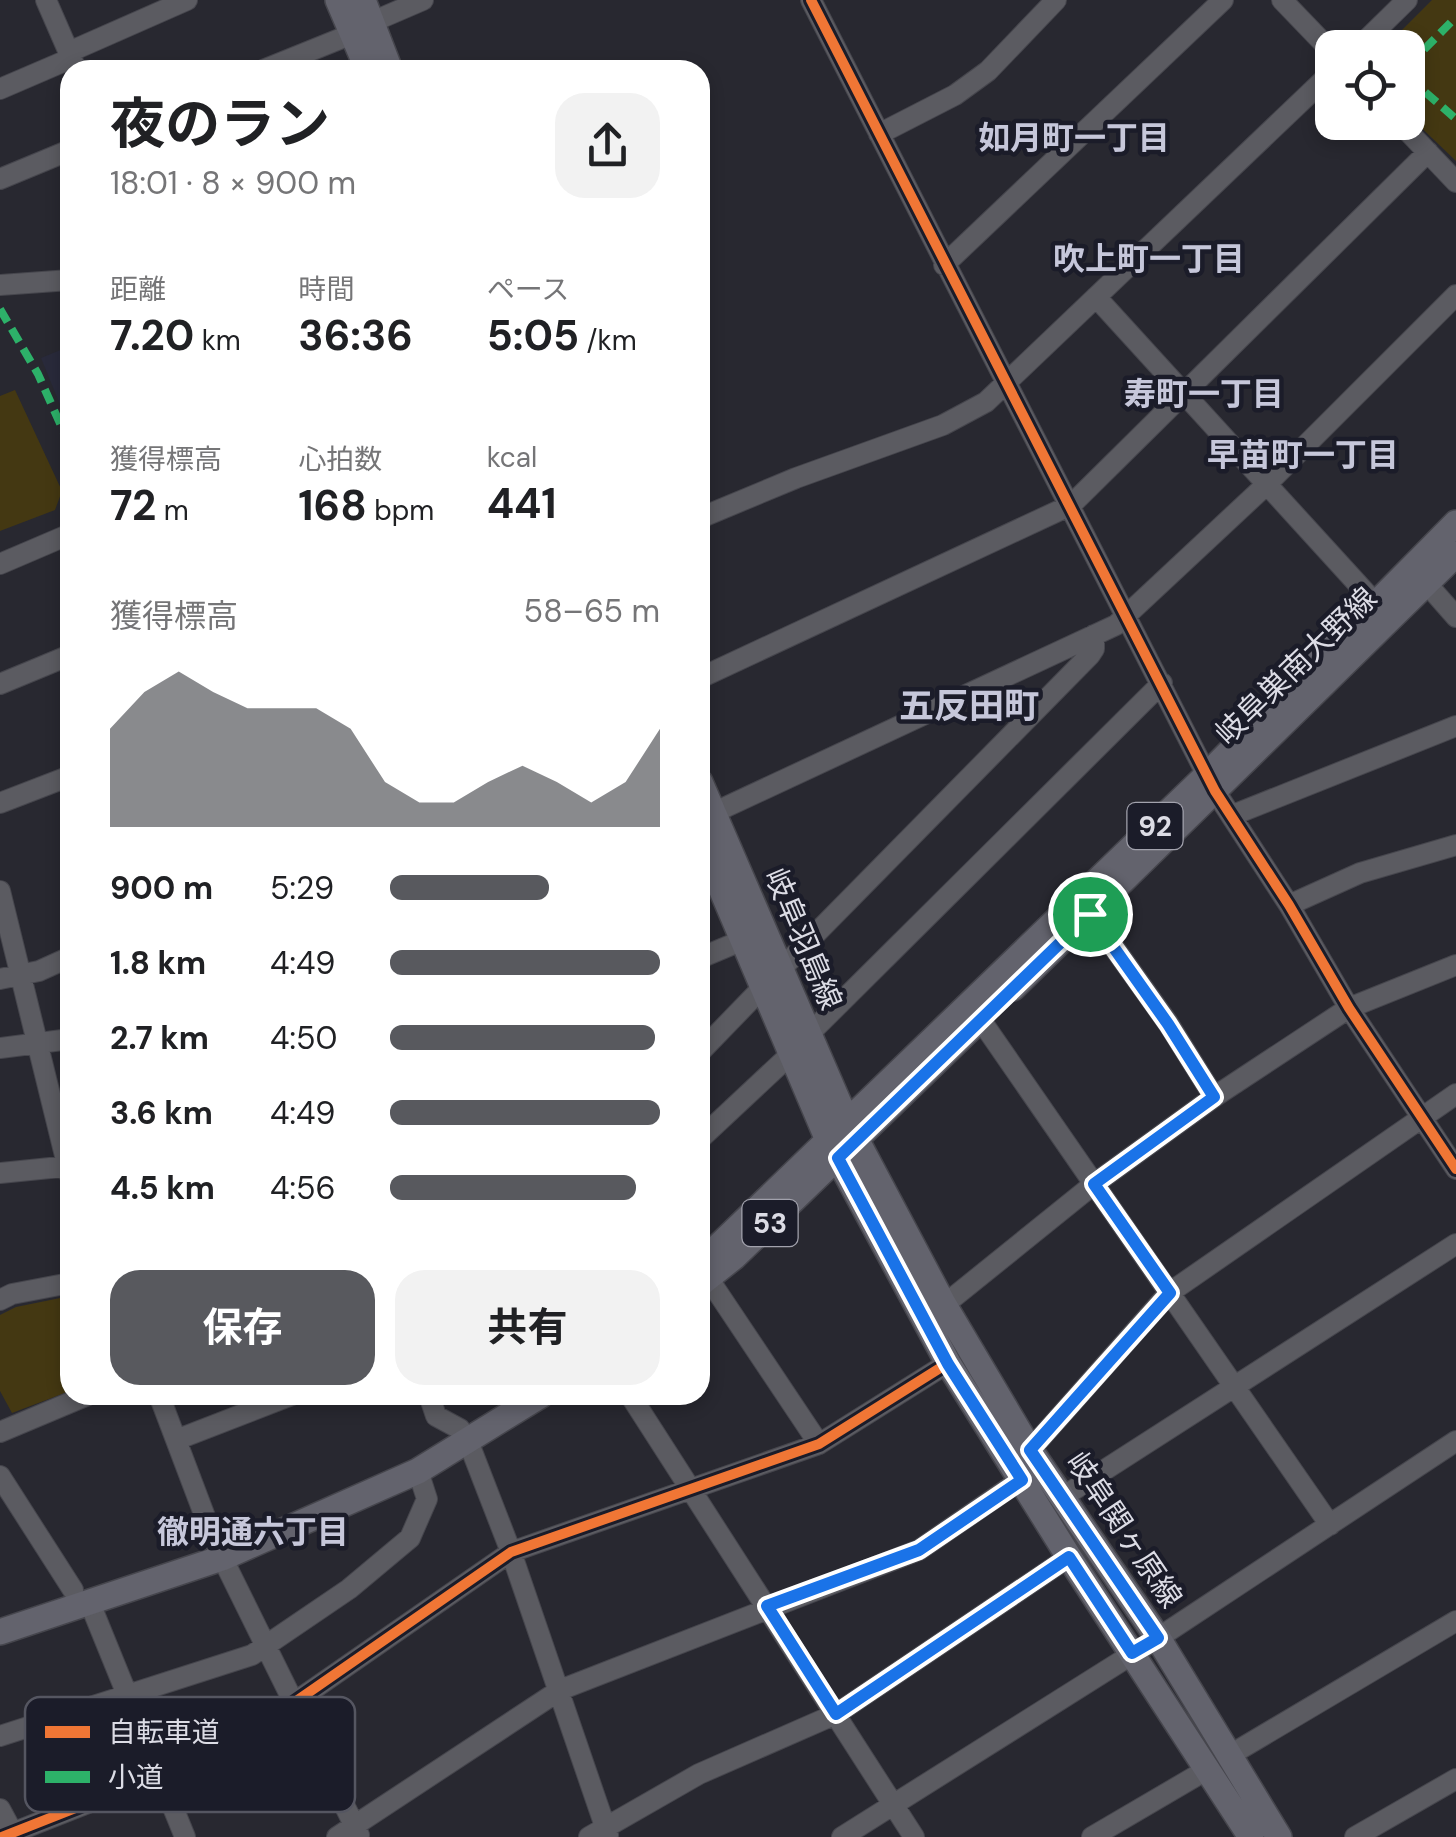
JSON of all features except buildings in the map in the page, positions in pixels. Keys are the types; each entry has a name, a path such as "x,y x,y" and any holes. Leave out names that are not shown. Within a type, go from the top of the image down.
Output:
{"main road":[{"path":"338,0 363,18 385,60"},
{"path":"363,18 367,60"},
{"name":"岐阜巣南大野線","path":"842,1140 980,1019 1090,914 1376,604 1456,523"},
{"name":"岐阜巣南大野線","path":"842,1140 1211,782 1456,554"},
{"name":"岐阜羽島線","path":"710,806 772,978 842,1140"},
{"name":"岐阜羽島線","path":"710,862 743,940 772,978"},
{"name":"53","path":"710,1268 842,1140"},
{"name":"岐阜関ヶ原線","path":"842,1140 1060,1498 1158,1638 1219,1762 1250,1837"},
{"name":"岐阜関ヶ原線","path":"842,1140 948,1364 1069,1557 1132,1653 1279,1837"},
{"path":"0,1632 81,1596 218,1550 418,1471 502,1405"},
{"path":"218,1550 521,1405"},
{"path":"0,1614 81,1596"}],"street":[{"path":"46,0 73,60 187,0"},
{"path":"282,60 363,18 423,0"},
{"path":"811,0 1211,782 1349,1008 1456,1169"},
{"path":"878,134 955,95 988,71 1056,0"},
{"path":"944,265 1223,0"},
{"path":"1282,0 1315,34"},
{"path":"1376,30 1407,0"},
{"path":"0,89 60,65"},
{"path":"710,514 944,425 986,402 1315,88"},
{"path":"1417,140 1456,182"},
{"path":"710,673 1071,504 1428,152"},
{"path":"0,179 60,154"},
{"path":"0,286 60,281"},
{"path":"713,813 1116,625 1267,484 1456,295"},
{"path":"1096,297 1376,604"},
{"path":"0,564 60,538"},
{"path":"1427,584 1456,616"},
{"path":"710,1042 1090,655 1094,635"},
{"path":"0,684 60,658"},
{"path":"710,1130 1162,684"},
{"path":"1233,815 1456,726"},
{"path":"0,803 60,780"},
{"path":"1290,906 1360,872 1456,845"},
{"path":"0,892 10,977 37,1043 60,1134"},
{"path":"1090,914 1214,1097"},
{"path":"710,954 743,940"},
{"path":"10,977 60,961"},
{"path":"944,1305 1094,1184 1214,1097 1349,1008 1456,966"},
{"path":"980,1019 1330,1525"},
{"path":"0,1048 60,1040"},
{"path":"1030,1450 1170,1293 1456,1094"},
{"path":"0,1173 60,1170"},
{"path":"1060,1498 1456,1244"},
{"path":"0,1300 60,1284"},
{"path":"710,1285 819,1444"},
{"path":"302,1697 511,1552 819,1444 948,1364"},
{"path":"0,1432 64,1405"},
{"path":"164,1405 218,1550 289,1697"},
{"path":"176,1440 266,1405"},
{"path":"432,1405 436,1416 464,1435 511,1552 560,1690 601,1834 699,1774 836,1714 1069,1557"},
{"path":"637,1405 914,1837"},
{"path":"842,1837 1158,1638 1456,1441"},
{"path":"118,1697 252,1654 349,1589 410,1538 427,1499 418,1471"},
{"path":"0,1476 81,1596 128,1697"},
{"path":"350,1834 560,1690 767,1606 919,1550 1022,1480"},
{"path":"1092,1837 1456,1621"},
{"path":"0,1736 25,1728"},
{"path":"1356,1837 1456,1779"},
{"path":"0,1809 9,1835 66,1812"},
{"path":"175,1812 184,1837"}],"shaded area":[{"path":"1432,0 1456,0 1456,161 1425,131 1425,30 1402,30"},
{"path":"60,350 60,405 41,358"},
{"path":"15,390 60,487 60,496 55,510 0,531 0,396"},
{"path":"60,1298 60,1395 12,1413 0,1391 0,1315 16,1307"}],"marked path":[{"path":"1425,49 1456,17"},
{"path":"1425,92 1456,119"},
{"path":"0,309 38,374 60,424"}],"cycle path":[{"path":"811,0 1215,791 1289,905 1349,1008 1456,1169"},
{"path":"302,1697 511,1552 819,1444 948,1363"},
{"path":"2,1837 65,1812"}],"district":[{"name":"如月町一丁目","path":"1074,138"},
{"name":"吹上町一丁目","path":"1149,259"},
{"name":"寿町一丁目","path":"1204,394"},
{"name":"早苗町一丁目","path":"1303,455"},
{"name":"五反田町","path":"969,706"},
{"name":"徹明通六丁目","path":"253,1532"}],"route":[{"path":"1090,914 1214,1097 1094,1184 1170,1293 1030,1450 1158,1638 1132,1653 1069,1557 836,1714 767,1606 919,1550 1022,1480 948,1364 838,1158 1090,914"}]}
